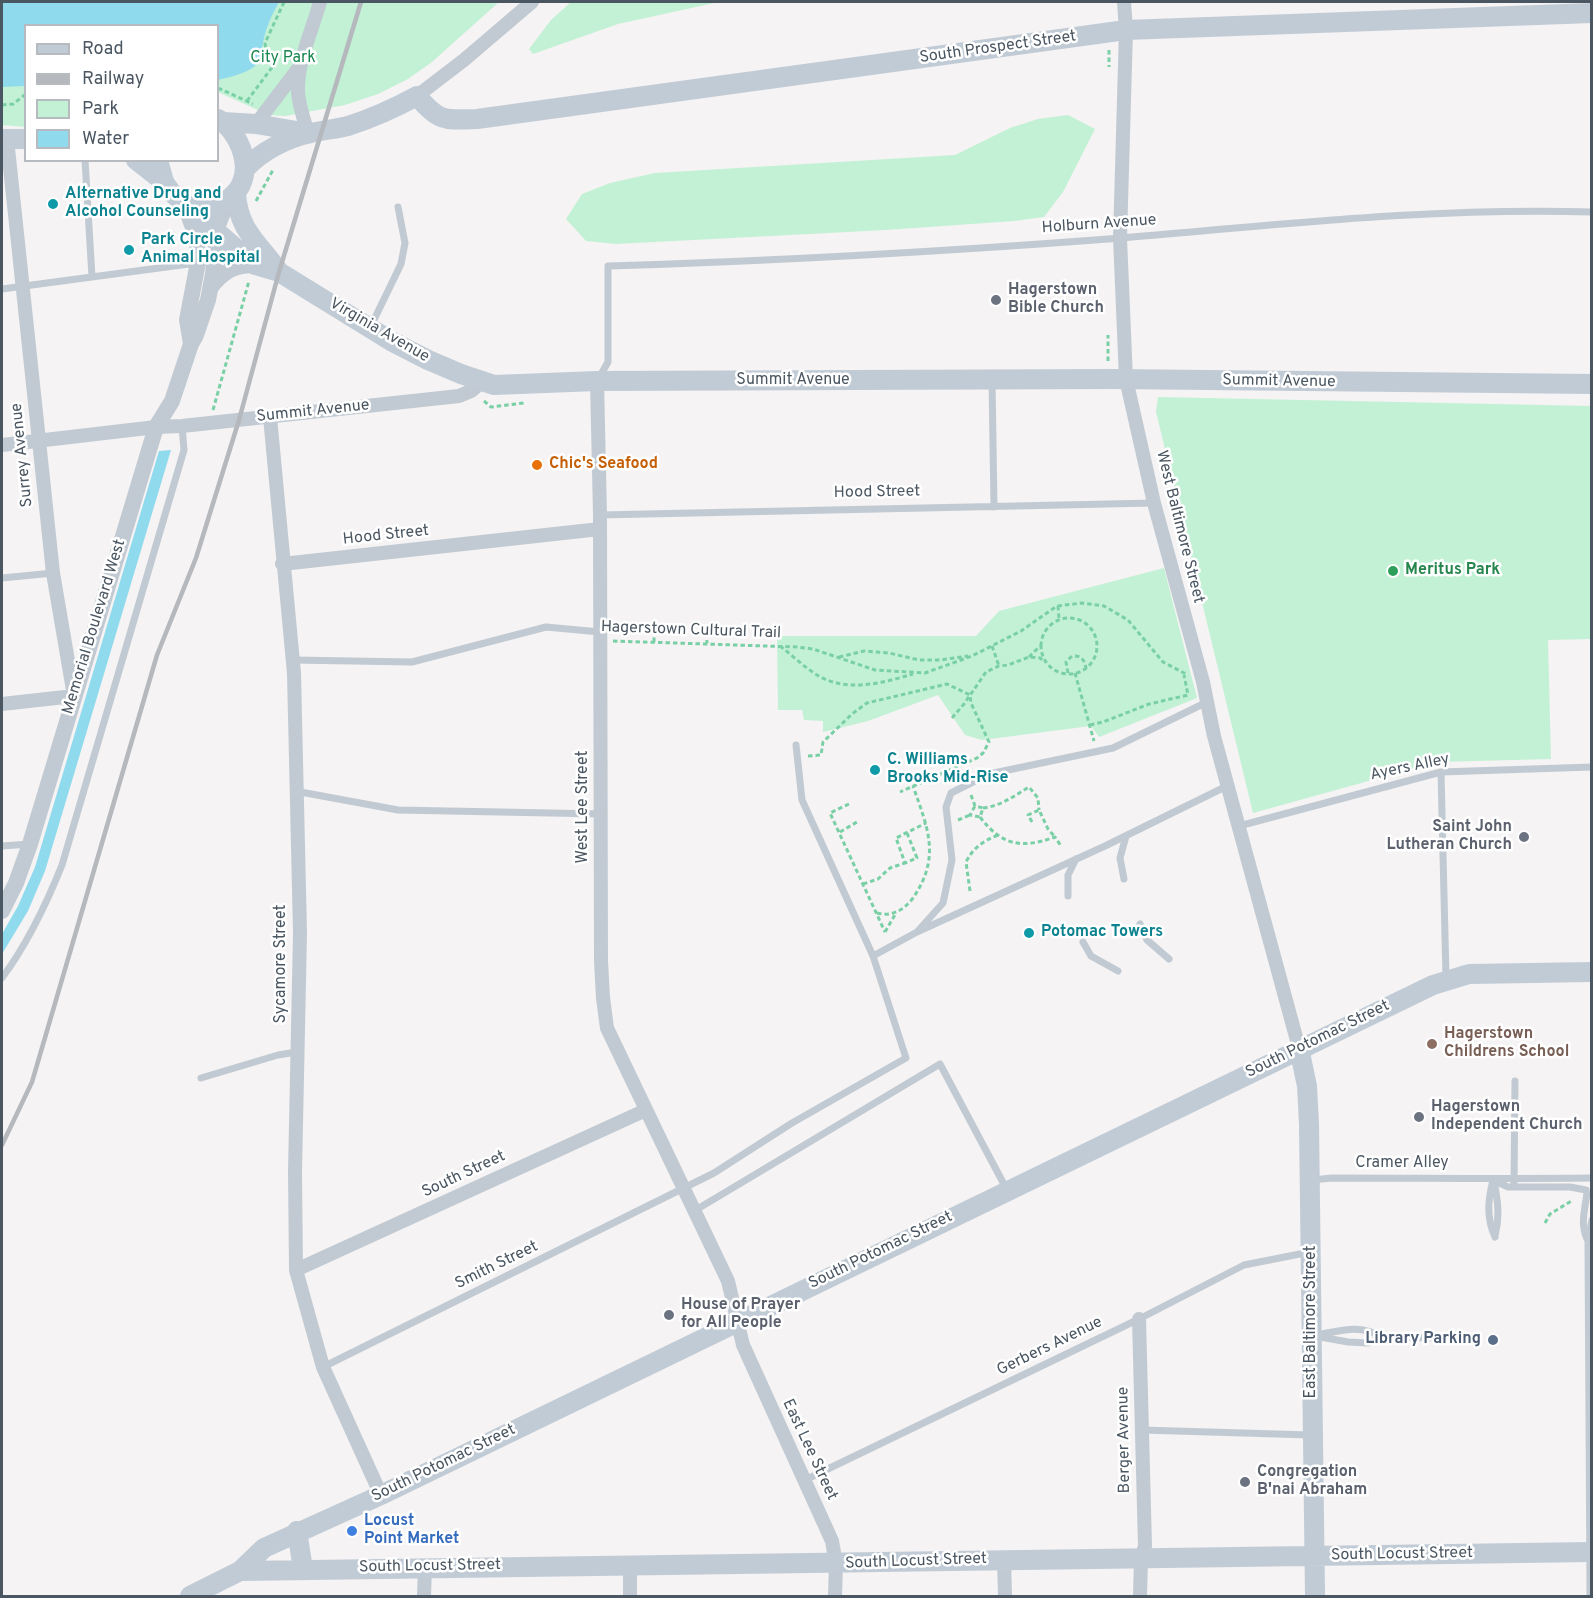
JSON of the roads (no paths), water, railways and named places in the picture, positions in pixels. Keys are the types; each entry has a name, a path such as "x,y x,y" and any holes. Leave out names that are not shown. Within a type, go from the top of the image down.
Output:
{"main road":[{"name":"South Prospect Street","path":"417,96 432,114 442,118 477,119 1126,30 1592,13"},
{"path":"184,204 210,207 232,197 246,168 264,152 308,133 344,127 367,120 417,96"},
{"path":"220,120 308,133"},
{"path":"220,120 231,130 238,142 246,168"},
{"path":"139,162 164,182"},
{"path":"159,162 164,182"},
{"name":"Virginia Avenue","path":"164,182 253,271 279,272"},
{"name":"Virginia Avenue","path":"232,197 242,225 279,272 370,328 477,387"},
{"name":"Summit Avenue","path":"477,387 597,381 1126,379 1592,384"},
{"name":"South Potomac Street","path":"190,1596 240,1571 264,1548 381,1495 1299,1048 1446,980 1469,974 1592,972"},
{"name":"East Baltimore Street","path":"1299,1048 1308,1095 1311,1180 1315,1596"},
{"path":"297,1532 303,1569"},
{"name":"South Locust Street","path":"240,1571 1590,1552"}],"street":[{"path":"308,133 298,91 302,63 320,2"},
{"path":"417,96 464,60 532,2"},
{"name":"West Baltimore Street","path":"1124,2 1126,30 1120,238 1126,379 1154,503 1203,682 1264,926 1299,1048"},
{"path":"256,124 302,63"},
{"name":"Surrey Avenue","path":"11,139 21,287 38,441 53,573 74,696"},
{"name":"Memorial Boulevard West","path":"2,911 16,883 30,844 156,427 172,401 190,344 196,335 211,288 217,233 232,197"},
{"name":"Memorial Boulevard West","path":"184,204 195,233 198,249 198,265 187,320 190,344"},
{"path":"211,288 221,275 232,267 253,271"},
{"name":"West Lee Street","path":"597,381 600,522 601,962 604,1008 608,1028 645,1110 728,1281 736,1322"},
{"name":"Summit Avenue","path":"2,445 459,396 477,387"},
{"name":"Sycamore Street","path":"270,417 292,660 300,933 296,1270 323,1367 381,1495"},
{"name":"Hood Street","path":"282,564 600,522"},
{"path":"2,704 74,696"},
{"name":"South Street","path":"296,1270 645,1110"},
{"name":"Berger Avenue","path":"1139,1319 1144,1546 1141,1559 1140,1596"},
{"name":"East Lee Street","path":"736,1322 743,1345 832,1540 836,1564 835,1596"},
{"path":"1004,1559 1005,1596"},
{"path":"630,1565 630,1596"},
{"path":"424,1596 425,1567"}],"lane":[{"path":"85,162 92,277"},
{"path":"370,328 401,264 405,243 398,207"},
{"name":"Holburn Avenue","path":"608,266 762,261 1120,238 1415,215 1521,210 1592,212"},
{"path":"2,289 189,264 198,265"},
{"name":"West Lee Street","path":"597,381 608,362 608,266"},
{"path":"992,380 994,507"},
{"path":"2,978 27,941 45,907 62,865 184,450 182,426"},
{"name":"Hood Street","path":"600,522 1154,503"},
{"path":"2,578 53,573"},
{"path":"292,660 412,662 546,627 600,636"},
{"path":"917,932 943,903 952,860 946,807 951,793 989,774 1113,748 1207,702"},
{"path":"796,745 802,801 873,956 917,932 1126,836 1228,786"},
{"name":"Ayers Alley","path":"1239,826 1440,772 1592,767"},
{"path":"1440,772 1446,980"},
{"path":"295,791 399,810 601,814"},
{"path":"1124,879 1120,858 1126,836"},
{"path":"2,846 30,844"},
{"path":"1068,896 1068,875 1076,859"},
{"path":"1140,924 1147,940 1169,959"},
{"path":"1083,942 1091,956 1118,971"},
{"name":"Smith Street","path":"323,1367 714,1173 792,1123 906,1058 873,956"},
{"path":"201,1078 278,1055 297,1052"},
{"path":"694,1211 940,1064 1007,1190"},
{"path":"1514,1183 1515,1081"},
{"name":"Cramer Alley","path":"1311,1180 1475,1178 1493,1179 1508,1187 1514,1183 1591,1178"},
{"name":"Cramer Alley","path":"1514,1183 1570,1186 1588,1194 1587,1182 1591,1178"},
{"path":"1493,1179 1498,1199 1498,1223 1495,1237 1489,1222 1488,1198 1493,1179"},
{"path":"1588,1194 1582,1220 1588,1241"},
{"path":"1590,1596 1588,1241 1592,1220"},
{"name":"Gerbers Avenue","path":"804,1480 1139,1319 1244,1265 1312,1251"},
{"path":"1312,1336 1347,1329 1368,1329 1383,1337"},
{"path":"1312,1336 1368,1343 1383,1337 1442,1338"},
{"path":"1142,1430 1313,1435"}],"water":[{"path":"2,2 279,2 266,29 262,59 253,68 236,75 219,80 219,24 24,24 24,86 2,87"},
{"path":"171,450 45,871 28,911 2,954 2,934 18,906 35,867 159,451"}],"railway":[{"path":"2,1145 32,1082 157,655 196,558 239,420 279,272 361,2"}],"place":[{"name":"Alternative Drug and Alcohol Counseling","path":"53,204"},
{"name":"Park Circle Animal Hospital","path":"129,250"},
{"name":"Hagerstown Bible Church","path":"996,300"},
{"name":"Chic's Seafood","path":"537,465"},
{"name":"Meritus Park","path":"1393,571"},
{"name":"C. Williams Brooks Mid‐Rise","path":"875,770"},
{"name":"Saint John Lutheran Church","path":"1524,837"},
{"name":"Potomac Towers","path":"1029,933"},
{"name":"Hagerstown Childrens School","path":"1432,1044"},
{"name":"Hagerstown Independent Church","path":"1419,1117"},
{"name":"House of Prayer for All People","path":"669,1315"},
{"name":"Library Parking","path":"1493,1340"},
{"name":"Congregation B'nai Abraham","path":"1245,1482"},
{"name":"Locust Point Market","path":"352,1531"}],"park label":[{"name":"City Park","path":"283,59"}]}
